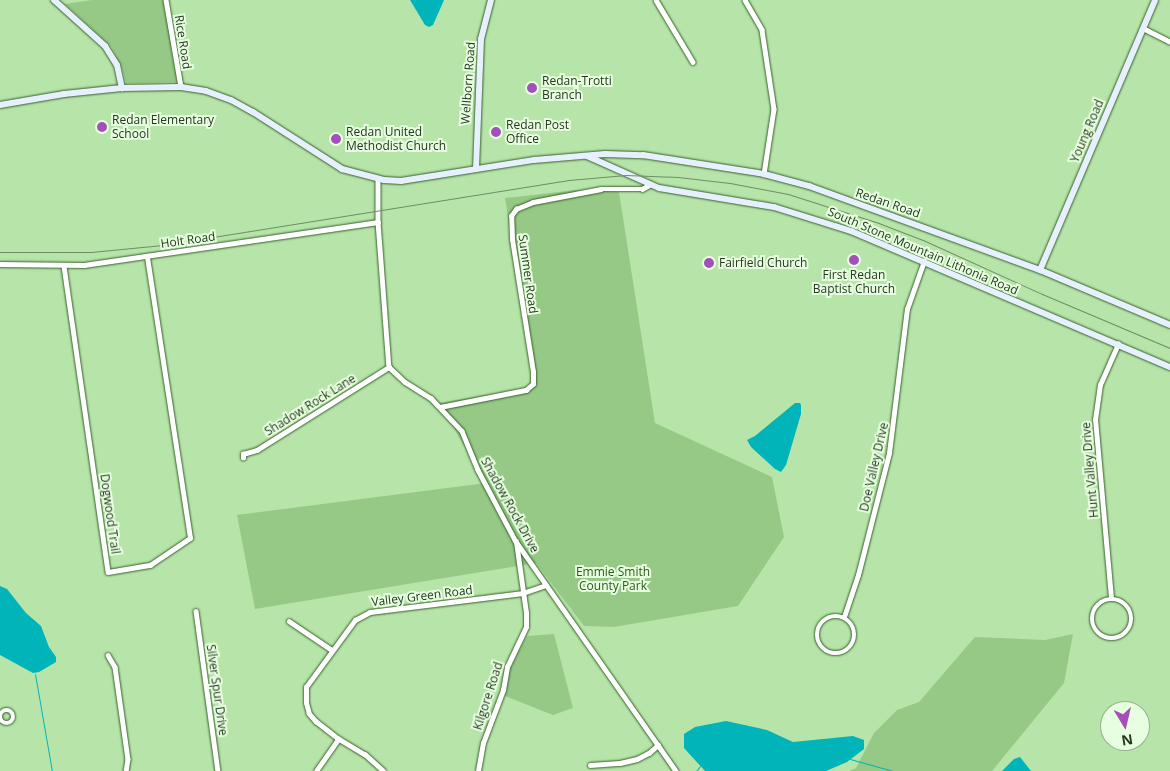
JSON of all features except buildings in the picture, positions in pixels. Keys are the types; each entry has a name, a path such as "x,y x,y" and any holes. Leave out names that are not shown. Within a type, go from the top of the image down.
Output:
{"main road":[{"path":"54,0 105,46 117,65 122,88"},
{"name":"Wellborn Road","path":"476,170 481,39 491,0"},
{"name":"Young Road","path":"1040,270 1155,0"},
{"name":"South Stone Mountain Lithonia Road","path":"0,105 64,94 122,88 180,87 206,91 231,100 342,169 378,179 401,181 534,160 586,156 649,185 680,193 774,207 851,231 1170,367"},
{"name":"Redan Road","path":"586,156 604,154 643,155 764,174 809,186 1040,270 1170,325"}],"street":[{"name":"Rice Road","path":"166,0 180,87"},
{"path":"656,0 693,62"},
{"path":"745,0 762,30 774,109 764,174"},
{"path":"1143,28 1170,42"},
{"path":"378,179 378,222 389,368"},
{"name":"Summer Road","path":"440,407 526,390 533,384 533,372 512,239 511,216 516,209 533,202 601,188 642,189 649,185"},
{"name":"Holt Road","path":"0,264 84,265 378,222"},
{"name":"Dogwood Trail","path":"64,266 108,572 150,565 190,538 147,256"},
{"name":"Doe Valley Drive","path":"844,617 858,575 889,453 908,310 924,261"},
{"name":"Hunt Valley Drive","path":"1111,598 1095,420 1100,384 1118,344"},
{"name":"Shadow Rock Drive","path":"389,368 440,407 462,431 478,470 515,540 676,771"},
{"name":"Shadow Rock Lane","path":"243,458 243,454 257,450 389,368"},
{"name":"Kilgore Road","path":"478,771 483,743 503,690 507,667 526,627 515,540"},
{"name":"Valley Green Road","path":"383,771 365,755 338,739 309,714 305,694 306,686 355,620 370,612 523,594 546,584"},
{"path":"1111,598 1127,606 1132,619 1128,632 1123,636 1111,639 1098,633 1092,618 1094,609 1111,598"},
{"name":"Silver Spur Drive","path":"196,611 218,771"},
{"path":"831,616 844,617 853,624 855,630 854,643 845,652 839,654 827,652 818,643 818,629 821,623 831,616"},
{"path":"289,621 332,650"},
{"path":"108,655 115,667 128,759 126,771"},
{"path":"316,771 338,739"},
{"path":"590,765 620,764 649,753 658,745"}],"green space":[{"path":"92,0 164,0 177,82 126,83 122,67 111,46 65,4"},
{"name":"Emmie Smith County Park","path":"577,190 619,192 655,423 772,477 784,537 738,606 614,627 584,626 536,563 255,609 237,515 486,483 439,403 535,387 505,198"},
{"path":"554,634 573,708 553,715 505,696 510,668 527,636"},
{"path":"1073,634 1064,683 992,771 849,771 856,768 874,733 897,710 919,702 975,637 1045,640"}],"water":[{"path":"410,0 444,0 433,25 429,27 425,25"},
{"path":"795,403 800,403 801,414 786,465 781,472 775,469 751,447 747,440 755,436"},
{"path":"0,586 7,589 26,613 41,626 49,647 56,657 56,662 39,672 33,673 0,655"},
{"path":"726,721 767,730 793,742 853,736 864,740 864,749 847,762 826,771 705,771 684,748 684,734 695,727"},
{"path":"1020,757 1031,771 1002,771 1014,759"}],"waterway":[{"path":"35,674 52,771"},
{"path":"850,759 893,771"},
{"path":"696,771 700,766"}],"railway":[{"path":"0,252 91,252 163,245 569,180 626,175 678,177 730,183 788,194 876,222 923,240 1042,294 1170,348"}],"place":[{"name":"Redan-Trotti Branch","path":"532,88"},
{"name":"Redan Elementary School","path":"102,127"},
{"name":"Redan Post Office","path":"496,132"},
{"name":"Redan United Methodist Church","path":"336,139"},
{"name":"First Redan Baptist Church","path":"854,260"},
{"name":"Fairfield Church","path":"709,263"}]}
